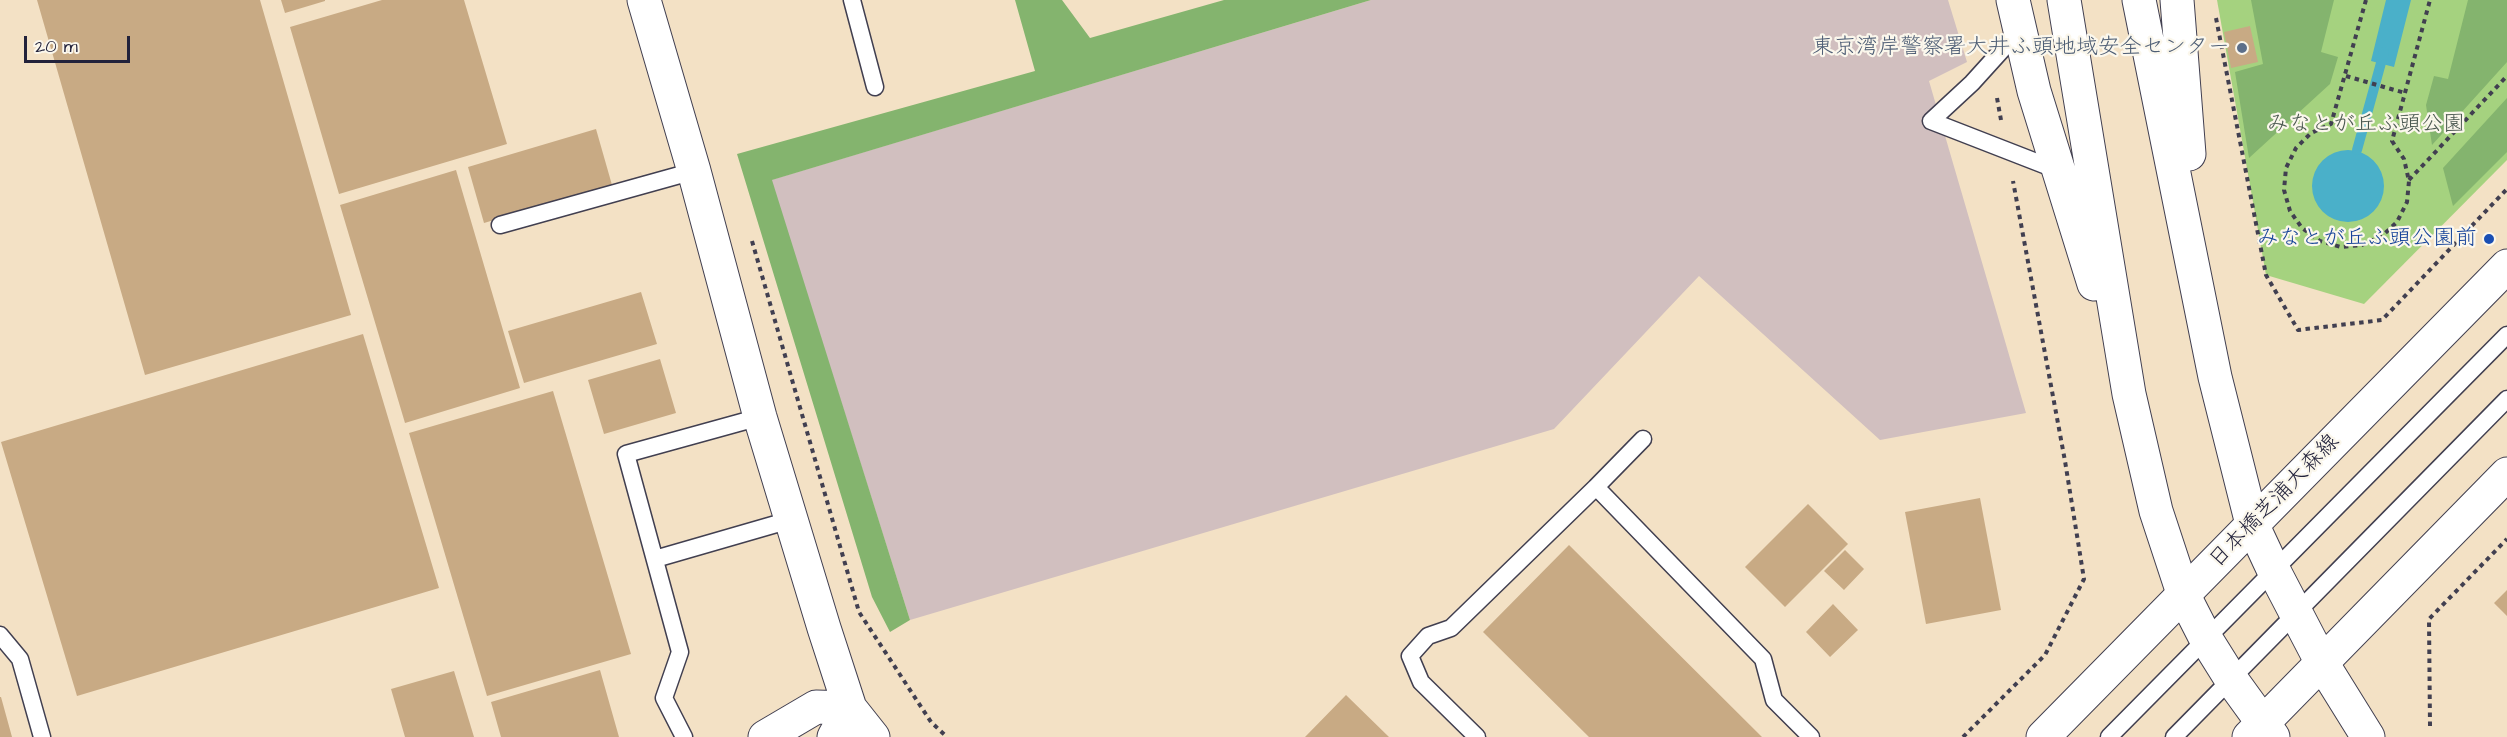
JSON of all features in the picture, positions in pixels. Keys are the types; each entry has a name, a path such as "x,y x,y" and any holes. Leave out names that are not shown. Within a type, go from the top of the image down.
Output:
{"street":[{"path":"644,0 694,171 790,520 850,708 873,737"},
{"path":"2064,0 2128,394"},
{"path":"2139,0 2215,377 2252,524 2322,663 2368,737"},
{"path":"2177,0 2199,293"},
{"path":"2017,15 2034,91 2128,394 2156,511 2184,596 2206,639 2262,732 2322,663 2507,474"},
{"name":"日本橋芝浦大森線","path":"2043,737 2507,266"},
{"path":"765,737 816,707 850,708"},
{"path":"834,737 850,708"}],"lane":[{"path":"852,0 875,87"},
{"path":"2017,15 1990,63 1931,121 2058,170"},
{"path":"500,225 694,171"},
{"path":"2109,737 2507,335"},
{"path":"2174,737 2507,399"},
{"path":"684,737 664,698 680,652 626,454 760,417"},
{"path":"1477,737 1421,682 1410,656 1428,636 1451,628 1643,439"},
{"path":"1596,487 1763,659 1774,700 1811,737"},
{"path":"655,559 790,520"},
{"path":"0,635 20,659 42,737"}],"path":[{"path":"2366,0 2331,124 2311,133 2296,148 2286,168 2284,190 2289,211 2302,228 2320,242 2341,247 2362,245 2382,236 2397,222 2407,202 2409,181 2404,159 2392,141 2430,0"},
{"path":"2215,11 2266,275 2298,330 2382,320 2507,189"},
{"path":"1963,737 2045,655 2084,579 2065,461 1990,63"},
{"path":"2346,75 2405,93"},
{"path":"2409,181 2507,76"},
{"path":"751,238 859,612 932,722 947,737"},
{"path":"2430,726 2429,619 2507,539"}],"shaded area":[{"path":"1371,0 1948,0 1967,62 1929,81 2026,413 1880,440 1699,276 1554,429 910,620 771,180"}],"green space":[{"path":"1015,0 1062,0 1090,38 1224,0 1371,0 772,180 910,620 890,632 872,597 737,154 1035,71"},
{"name":"みなとが丘ふ頭公園","path":"2217,0 2507,0 2507,160 2364,304 2266,275"},
{"path":"2251,0 2334,0 2321,52 2338,57 2330,84 2249,158 2235,72 2263,64"},
{"path":"2468,0 2507,0 2507,62 2432,145 2426,105 2434,76 2448,79"},
{"path":"2507,98 2507,152 2453,206 2443,168"}],"water":[{"path":"2386,0 2411,0 2394,67 2371,61"},
{"path":"2355,150 2374,160 2382,172 2384,186 2382,200 2374,212 2362,220 2341,222 2322,212 2314,200 2312,179 2322,160 2334,152"}],"building":[{"path":"37,0 260,0 351,315 145,375"},
{"path":"281,0 325,0 325,1 285,13"},
{"path":"382,0 464,0 507,144 339,194 290,27"},
{"path":"2250,26 2258,62 2231,68 2224,32"},
{"path":"596,129 612,185 484,223 468,167"},
{"path":"456,170 520,388 405,423 340,205"},
{"path":"641,292 657,344 524,383 508,331"},
{"path":"363,334 439,588 77,696 1,442"},
{"path":"660,359 676,413 604,434 588,380"},
{"path":"553,391 631,654 487,696 409,433"},
{"path":"1980,498 2001,610 1926,624 1905,512"},
{"path":"1808,504 1848,544 1785,607 1745,567"},
{"path":"1569,545 1762,737 1589,737 1483,632"},
{"path":"1845,550 1864,569 1844,590 1824,571"},
{"path":"2507,590 2507,616 2494,603"},
{"path":"1833,604 1858,630 1830,657 1806,632"},
{"path":"600,670 619,737 501,737 491,702"},
{"path":"454,671 474,737 405,737 391,689"},
{"path":"1346,695 1389,737 1305,737"},
{"path":"1,697 12,737 0,737"}],"waterway":[{"path":"2357,150 2384,52"}],"place":[{"name":"東京湾岸警察署大井ふ頭地域安全センター","path":"2242,48"},
{"name":"みなとが丘ふ頭公園前","path":"2489,239"}]}
